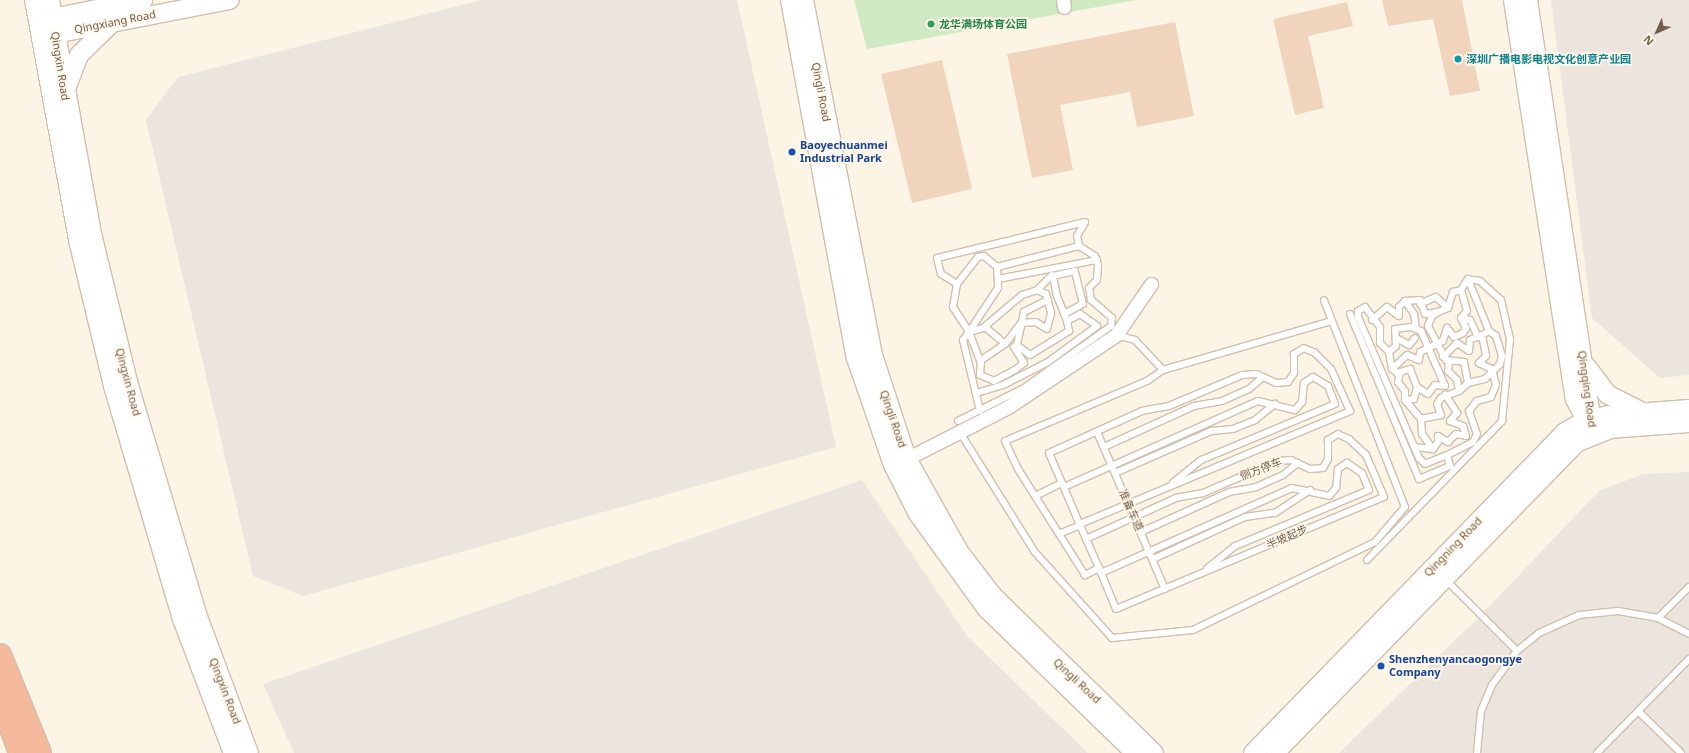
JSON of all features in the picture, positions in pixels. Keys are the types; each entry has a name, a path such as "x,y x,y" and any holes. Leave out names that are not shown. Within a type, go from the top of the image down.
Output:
{"highway":[{"path":"0,655 40,753"},
{"path":"0,697 20,753"}],"street":[{"name":"Qingxin Road","path":"34,0 49,27 108,304 157,487 197,614 249,753"},
{"name":"Qingxin Road","path":"50,0 49,27 78,240 113,386 182,619 233,753"},
{"path":"65,100 71,69 79,55 110,15 85,0"},
{"name":"Qingxiang Road","path":"110,15 143,0"},
{"name":"Qingxiang Road","path":"49,27 110,15 230,0"},
{"name":"Qingli Road","path":"790,0 856,358 900,462 918,514 986,608 1135,753"},
{"name":"Qingli Road","path":"804,0 872,355 900,462 956,546 993,596 1154,753"},
{"name":"Qingqing Road","path":"1513,0 1570,373 1575,399 1590,424"},
{"name":"Qingqing Road","path":"1528,0 1583,359 1590,424"},
{"path":"900,462 959,428 1008,407 1116,335 1151,284"},
{"path":"1583,359 1590,374 1608,394 1630,409 1645,412"},
{"path":"1547,451 1564,421 1570,373"},
{"name":"Qingning Road","path":"1275,753 1565,432 1590,424 1645,412 1689,409"},
{"name":"Qingning Road","path":"1590,424 1620,428 1689,423"},
{"name":"Qingning Road","path":"1253,753 1576,443 1590,424"}],"lane":[{"path":"957,284 941,274 937,258 1084,222 1077,236 1079,246 1097,260"},
{"path":"997,267 1079,246"},
{"path":"980,411 963,340 969,332 998,288 997,267 984,256 978,257 957,284 953,307 969,332 981,363 980,375 994,381 1015,370 1024,363 1014,347 1017,345 1020,323 1024,312 1048,300"},
{"path":"998,279 1097,260"},
{"path":"1097,260 1097,280 1090,288 1091,300 1112,318 1111,326 1024,388 980,411 959,428 1034,551 1112,638 1193,630 1327,568 1375,542 1405,507 1324,300"},
{"path":"1017,345 1030,355 1069,331 1050,269"},
{"path":"969,332 985,326 1022,295 1037,290 1053,276 1075,271 1083,304"},
{"path":"1448,308 1453,292 1461,290 1468,279"},
{"path":"1392,369 1389,352 1380,343 1380,326 1372,320 1365,307 1358,311 1358,318 1414,447 1425,464 1473,442 1477,434 1469,411 1477,401 1495,392 1494,372 1502,356 1496,336 1489,331 1468,279"},
{"path":"1367,560 1502,420 1510,339 1501,300 1480,281 1468,279"},
{"path":"1020,323 1036,322 1046,329 1052,313 1046,294 1037,290"},
{"path":"1461,290 1467,311 1461,318"},
{"path":"1420,304 1436,297 1448,308"},
{"path":"1064,314 1091,300"},
{"path":"1372,320 1387,307 1399,316 1399,307 1405,301 1420,300 1420,304 1426,314 1438,312"},
{"path":"1405,301 1414,314 1416,328 1429,347 1445,386 1435,385 1428,394 1417,387"},
{"path":"1448,308 1432,316 1428,326 1440,342 1444,357 1449,362 1464,362 1468,383"},
{"path":"976,393 1004,385 1048,362 1097,326 1080,314 1067,321"},
{"path":"1350,314 1419,479 1450,466 1447,455"},
{"path":"1461,318 1470,320 1480,336 1486,356 1480,363 1489,365 1494,372"},
{"path":"1392,369 1407,355 1419,360 1420,352 1440,342 1447,328 1454,337 1463,333 1466,328 1461,318"},
{"path":"1310,490 1292,488 1149,551 1100,571 1085,575 1035,496 1005,440 1147,381 1163,370 1332,321"},
{"path":"981,363 1005,344 1020,323"},
{"path":"985,326 1005,344"},
{"path":"1389,352 1396,346 1395,329 1416,328"},
{"path":"1444,357 1457,343 1469,351 1468,344 1489,331"},
{"path":"1116,335 1135,340 1163,370"},
{"path":"1396,338 1409,345 1415,338"},
{"path":"1059,534 1080,524 1350,411 1336,375 1315,353 1304,348 1294,354 1294,373 1288,382 1276,383 1263,377 1242,375 1191,397 1142,412 1049,453 1080,524 1086,540 1100,571"},
{"path":"1449,362 1448,371 1457,380 1459,391"},
{"path":"1392,369 1400,372 1410,369 1417,387 1414,399 1405,400"},
{"path":"1400,372 1398,382 1405,391 1405,400 1421,419 1422,434 1433,449"},
{"path":"1421,419 1441,415 1438,404 1445,394 1459,391 1468,383 1479,382 1494,372"},
{"path":"1104,447 1194,406 1222,401 1248,389 1263,377"},
{"path":"1035,496 1112,466 1258,402 1275,404 1290,410 1299,407 1304,383 1313,377 1323,380 1335,404 1201,460 1169,487"},
{"path":"1433,449 1438,442 1438,436 1448,442 1456,434 1466,436 1463,426 1450,421 1457,413 1445,394"},
{"path":"1115,474 1210,431 1250,423 1275,404"},
{"name":"准备车道","path":"1097,432 1166,589"},
{"name":"侧方停车","path":"1086,540 1176,498 1203,492 1277,461 1298,463 1310,469 1323,468 1328,459 1328,440 1338,434 1349,438 1370,462"},
{"path":"1414,447 1433,449"},
{"name":"半坡起步","path":"1100,571 1116,609 1166,589 1384,497 1370,462"},
{"path":"1141,532 1229,492 1256,487 1283,475 1298,463"},
{"name":"半坡起步","path":"1203,573 1235,546 1369,490 1358,466 1347,463 1338,469 1336,488 1329,496 1310,490"},
{"path":"1152,559 1245,517 1275,513 1310,490"},
{"path":"1439,573 1517,651"},
{"path":"1658,618 1689,587"},
{"path":"1477,753 1481,711 1492,684 1517,651 1540,633 1580,615 1618,611 1658,618 1689,634"},
{"path":"1597,753 1689,659"},
{"path":"1638,711 1681,753"}],"shaded area":[{"path":"482,0 737,0 836,447 303,596 253,576 146,120 178,77"},
{"path":"1551,0 1689,0 1689,375 1660,378 1592,318"},
{"path":"1689,472 1689,753 1339,753 1481,615 1599,491 1643,474"},
{"path":"862,480 967,636 1088,753 294,753 263,684"}],"green space":[{"name":"龙华满场体育公园","path":"854,0 1136,0 867,49"}],"building":[{"name":"深圳广播电影电视文化创意产业园","path":"1382,0 1462,0 1480,91 1450,96 1433,19 1388,26"},
{"path":"1347,2 1353,26 1308,36 1324,108 1295,115 1273,19"},
{"path":"1175,22 1194,116 1137,127 1130,92 1060,105 1073,170 1032,178 1007,54"},
{"path":"942,60 972,189 912,203 881,74"}],"place":[{"name":"龙华满场体育公园","path":"931,24"},
{"name":"深圳广播电影电视文化创意产业园","path":"1458,59"},
{"name":"Baoyechuanmei Industrial Park","path":"792,152"},
{"name":"Shenzhenyancaogongye Company","path":"1381,666"}]}
